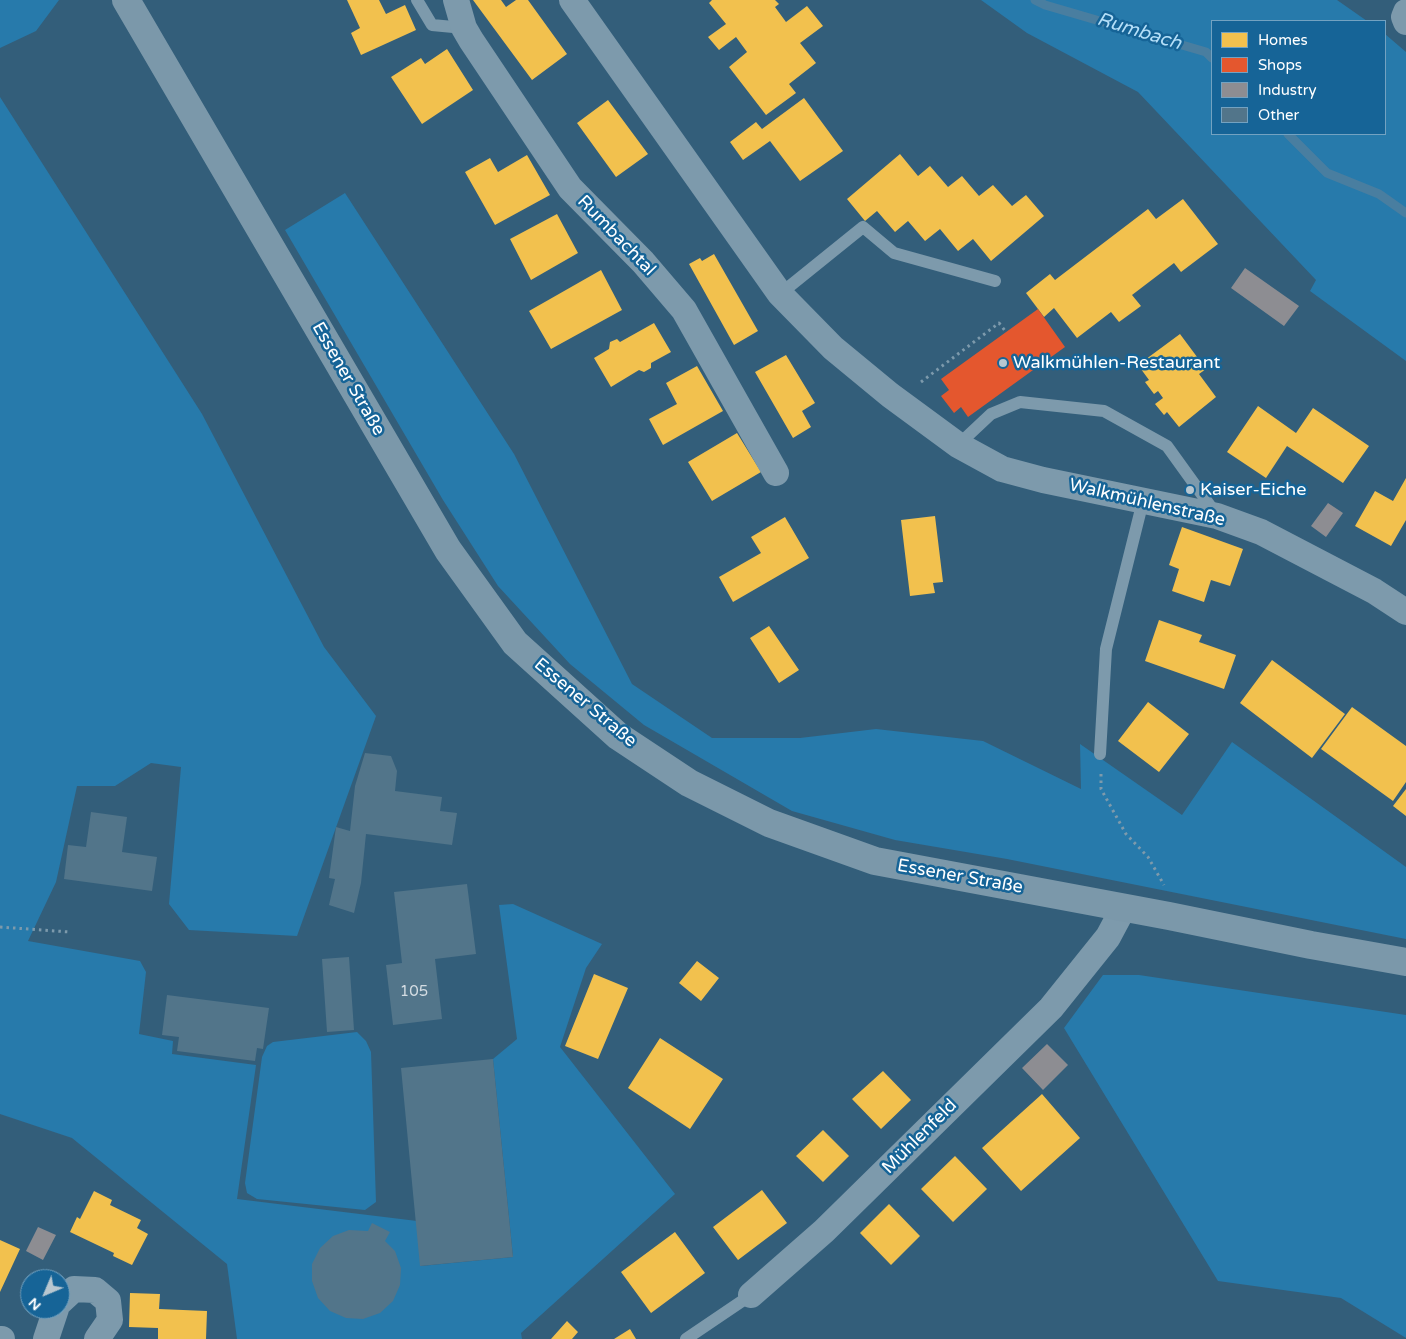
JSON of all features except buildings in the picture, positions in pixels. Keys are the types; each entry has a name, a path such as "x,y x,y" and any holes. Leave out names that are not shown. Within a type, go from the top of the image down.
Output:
{"main road":[{"name":"Essener Straße","path":"126,0 448,550 515,643 618,736 689,783 769,824 875,861 1406,962"}],"street":[{"name":"Rumbachtal","path":"456,0 464,28 570,188 643,262 684,310 776,473"},
{"path":"572,0 780,294 833,348 894,398"},
{"path":"1406,12 1404,17 1406,22"},
{"name":"Walkmühlenstraße","path":"894,398 958,445 1002,469 1043,480 1217,516 1261,532 1374,591 1406,612"},
{"name":"Mühlenfeld","path":"751,1295 824,1231 1051,1008 1108,938 1124,907"},
{"path":"70,1293 74,1289 95,1290 108,1301 110,1320 98,1339"},
{"path":"46,1339 53,1319"}],"lane":[{"path":"417,0 432,25 464,28"},
{"path":"780,294 863,228 894,253 994,281"},
{"path":"958,445 991,414 1020,402 1104,412 1167,446 1217,516"},
{"path":"1100,754 1106,649 1143,501"},
{"name":"Mühlenfeld","path":"686,1339 751,1295"}],"path":[{"path":"894,398 999,323 1006,332"},
{"path":"1100,754 1101,789 1126,834 1148,857 1165,886 1169,916"},
{"path":"0,927 70,932"}],"shaded area":[{"path":"0,0 59,0 36,31 0,48"},
{"path":"981,0 1337,0 1366,20 1211,20 1211,135 1386,135 1386,35 1406,52 1406,361 1310,291 1316,280 1138,92 1027,33"},
{"path":"0,97 202,414 324,647 376,716 297,936 189,930 169,904 181,767 151,763 115,786 77,786 56,882 28,941 140,961 146,972 139,1034 173,1041 172,1054 256,1065 237,1199 417,1221 421,1266 513,1257 493,1059 517,1039 499,905 513,904 602,944 586,968 560,1047 675,1194 521,1333 522,1339 237,1339 227,1264 72,1138 0,1114"},
{"path":"345,193 514,454 632,684 712,738 800,738 876,729 983,741 1081,789 1080,744 1182,815 1232,742 1406,867 1406,939 1007,859 895,840 792,811 644,725 570,664 498,586 443,500 285,230"},
{"path":"1103,975 1139,975 1406,1015 1406,1338 1341,1298 1218,1281 1064,1028"},
{"path":"357,1032 366,1041 371,1052 376,1202 365,1210 257,1199 247,1193 245,1183 262,1057 267,1046 273,1042"}],"waterway":[{"name":"Rumbach","path":"1035,0 1045,5 1206,52 1211,57"},
{"name":"Rumbach","path":"1289,135 1327,173 1379,194 1406,213"}],"place":[{"name":"Walkmühlen-Restaurant","path":"1003,363"},
{"name":"Kaiser-Eiche","path":"1190,490"}]}
